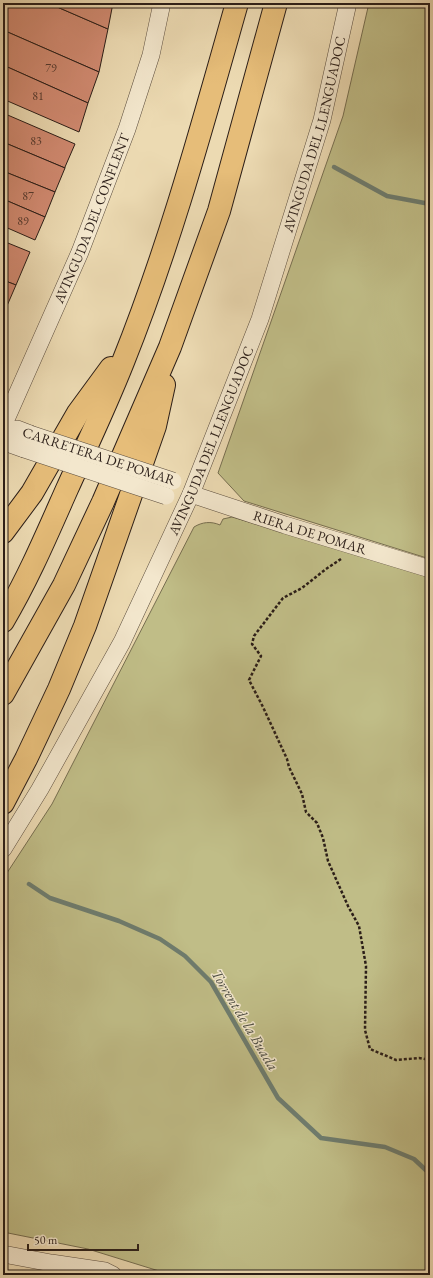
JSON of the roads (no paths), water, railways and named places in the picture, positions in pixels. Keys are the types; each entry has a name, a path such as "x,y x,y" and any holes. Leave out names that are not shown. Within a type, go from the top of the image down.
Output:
{"highway":[{"path":"3,621 32,566 76,471 133,337 180,200 198,142 236,3"},
{"path":"3,694 64,585 103,502 170,347 219,211 276,3"},
{"path":"3,532 32,493 78,413 133,337"},
{"path":"3,803 26,759 59,689 85,626 155,426 170,347"}],"street":[{"name":"AVINGUDA DEL CONFLENT","path":"3,426 80,252 127,129 151,55 162,3"},
{"name":"AVINGUDA DEL LLENGUADOC","path":"3,849 40,789 122,642 191,495 260,319 322,120 348,3"},
{"name":"CARRETERA DE POMAR","path":"3,432 17,429 27,442"},
{"name":"CARRETERA DE POMAR","path":"3,436 10,444 27,442 191,495"},
{"name":"RIERA DE POMAR","path":"191,495 430,569"},
{"path":"3,1254 48,1269 104,1271 113,1275"}],"waterway":[{"name":"RIERA DE POMAR","path":"334,167 387,196 430,204"},
{"name":"Torrent de la Buada","path":"29,884 50,898 119,921 160,939 185,956 211,982 278,1098 321,1138 385,1147 414,1159 430,1174"}]}
